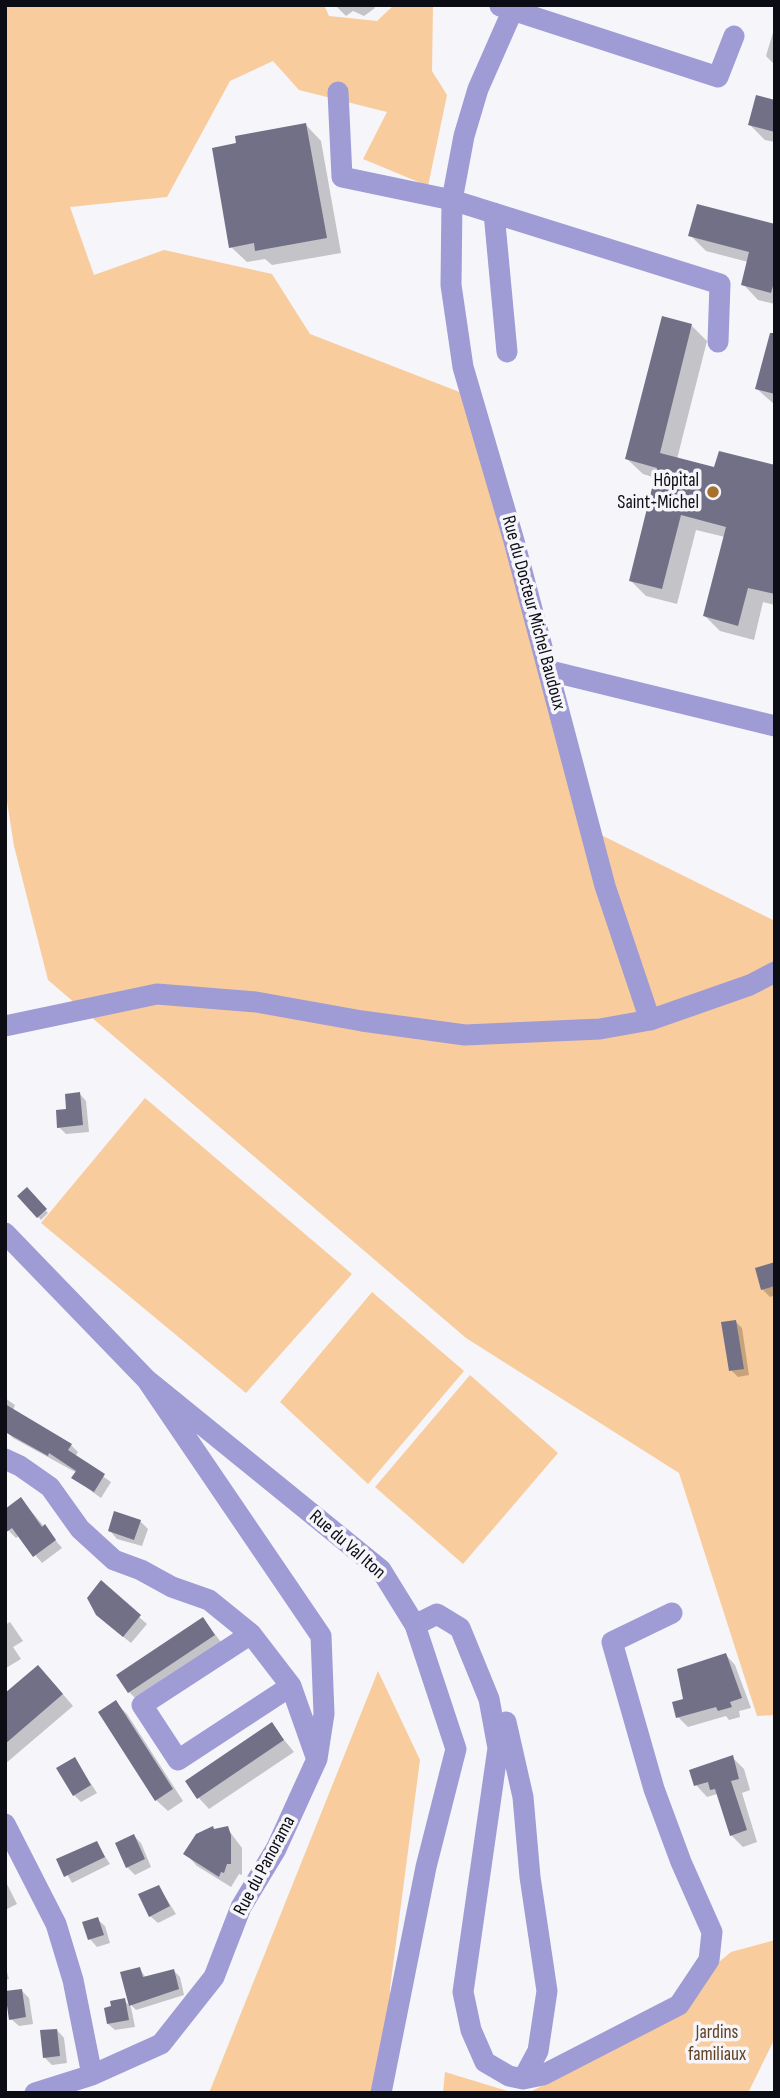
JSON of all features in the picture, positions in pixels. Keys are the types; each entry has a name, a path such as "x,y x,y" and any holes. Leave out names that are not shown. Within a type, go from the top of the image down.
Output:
{"street":[{"path":"508,7 718,77 734,36"},
{"name":"Rue du Docteur Michel Baudoux","path":"508,7 464,136 453,200 451,285 463,367 550,671 604,886 650,1020"},
{"path":"338,92 342,177 453,200 720,284 718,342"},
{"path":"494,213 507,352"},
{"path":"550,671 775,726"},
{"path":"5,1026 157,994 256,1002 362,1021 466,1035 600,1029 650,1020 750,985 775,972"},
{"name":"Rue du Val Iton","path":"5,1233 147,1380 381,1570 415,1625 456,1749 426,1867 381,2093"},
{"name":"Rue du Panorama","path":"36,2093 119,2066 161,2044 214,1977 241,1908 276,1849 317,1759 324,1714 321,1636 147,1380"},
{"path":"5,1459 20,1466 50,1488 80,1529 114,1560 141,1570 172,1587 209,1600 251,1634 291,1686 317,1759"},
{"path":"415,1625 438,1615 460,1629 489,1699 498,1748 463,1992 471,2030 485,2062 509,2076 523,2079 543,2076 679,2005 709,1960 712,1933 681,1863 654,1789 612,1642 672,1612"},
{"path":"251,1634 142,1706 178,1760 291,1686"},
{"path":"489,1699 506,1722 523,1797 530,1877 547,1991 538,2051 523,2079"},
{"path":"5,1824 56,1924 73,1980 92,2075"}],"green space":[{"path":"5,5 324,5 329,16 377,21 394,5 433,5 432,71 447,95 428,186 363,159 387,112 299,90 273,61 230,81 167,197 70,207 94,275 164,250 272,274 310,334 462,393 597,833 775,921 775,1715 757,1716 679,1473 466,1338 48,980 14,846 5,789"},
{"path":"145,1098 352,1274 246,1393 41,1223"},
{"path":"372,1292 464,1371 368,1484 280,1402"},
{"path":"470,1375 558,1453 463,1564 375,1487"},
{"path":"378,1671 420,1760 390,1988 392,2093 209,2093"},
{"name":"Jardins familiaux","path":"775,1940 775,2038 748,2093 528,2093 623,2045 701,1990 719,1962 731,1952"},
{"path":"445,2072 514,2093 443,2093"}],"building":[{"path":"756,95 775,100 775,132 748,125"},
{"path":"306,123 327,238 255,251 254,243 229,248 212,148 236,143 235,136"},
{"path":"697,204 775,224 775,279 771,293 741,285 749,252 688,236"},
{"name":"Hôpital Saint-Michel","path":"662,316 692,324 660,453 714,467 719,451 775,465 775,594 748,588 738,626 703,616 726,527 681,515 662,589 629,581 657,468 625,459"},
{"path":"770,333 775,333 775,394 755,389"},
{"path":"80,1092 83,1125 57,1128 56,1110 66,1109 65,1094"},
{"path":"27,1187 47,1209 37,1218 17,1196"},
{"path":"775,1262 775,1286 761,1290 755,1268"},
{"path":"736,1320 744,1369 729,1371 721,1322"},
{"path":"5,1404 72,1444 68,1450 105,1474 94,1492 71,1478 76,1471 49,1453 48,1456 5,1432"},
{"path":"21,1497 42,1527 45,1524 56,1540 33,1557 12,1528 5,1533 5,1509"},
{"path":"114,1511 141,1520 134,1540 108,1531"},
{"path":"101,1580 141,1615 123,1637 96,1615 87,1598"},
{"path":"203,1617 215,1635 128,1693 116,1675"},
{"path":"726,1653 742,1698 730,1702 732,1707 718,1711 716,1707 676,1718 672,1702 683,1699 677,1669"},
{"path":"38,1665 63,1694 5,1744 5,1693"},
{"path":"116,1700 173,1789 155,1801 98,1712"},
{"path":"272,1722 284,1740 197,1799 185,1781"},
{"path":"733,1755 739,1779 731,1781 747,1830 730,1836 715,1789 710,1790 708,1782 694,1786 689,1770"},
{"path":"75,1757 91,1785 73,1796 56,1768"},
{"path":"213,1826 214,1829 228,1826 231,1835 231,1864 227,1864 224,1873 221,1872 219,1877 183,1854 196,1834"},
{"path":"134,1834 145,1859 126,1868 115,1843"},
{"path":"97,1841 105,1857 64,1877 56,1859"},
{"path":"159,1885 170,1906 149,1917 138,1894"},
{"path":"98,1917 104,1935 88,1940 82,1922"},
{"path":"140,1967 143,1977 174,1969 179,1989 129,2006 120,1972"},
{"path":"22,1989 26,2017 9,2020 5,1991"},
{"path":"125,1998 129,2020 107,2024 104,2008 111,2006 110,2001"},
{"path":"57,2029 60,2056 43,2058 40,2030"}],"place":[{"name":"Hôpital Saint-Michel","path":"713,492"}]}
